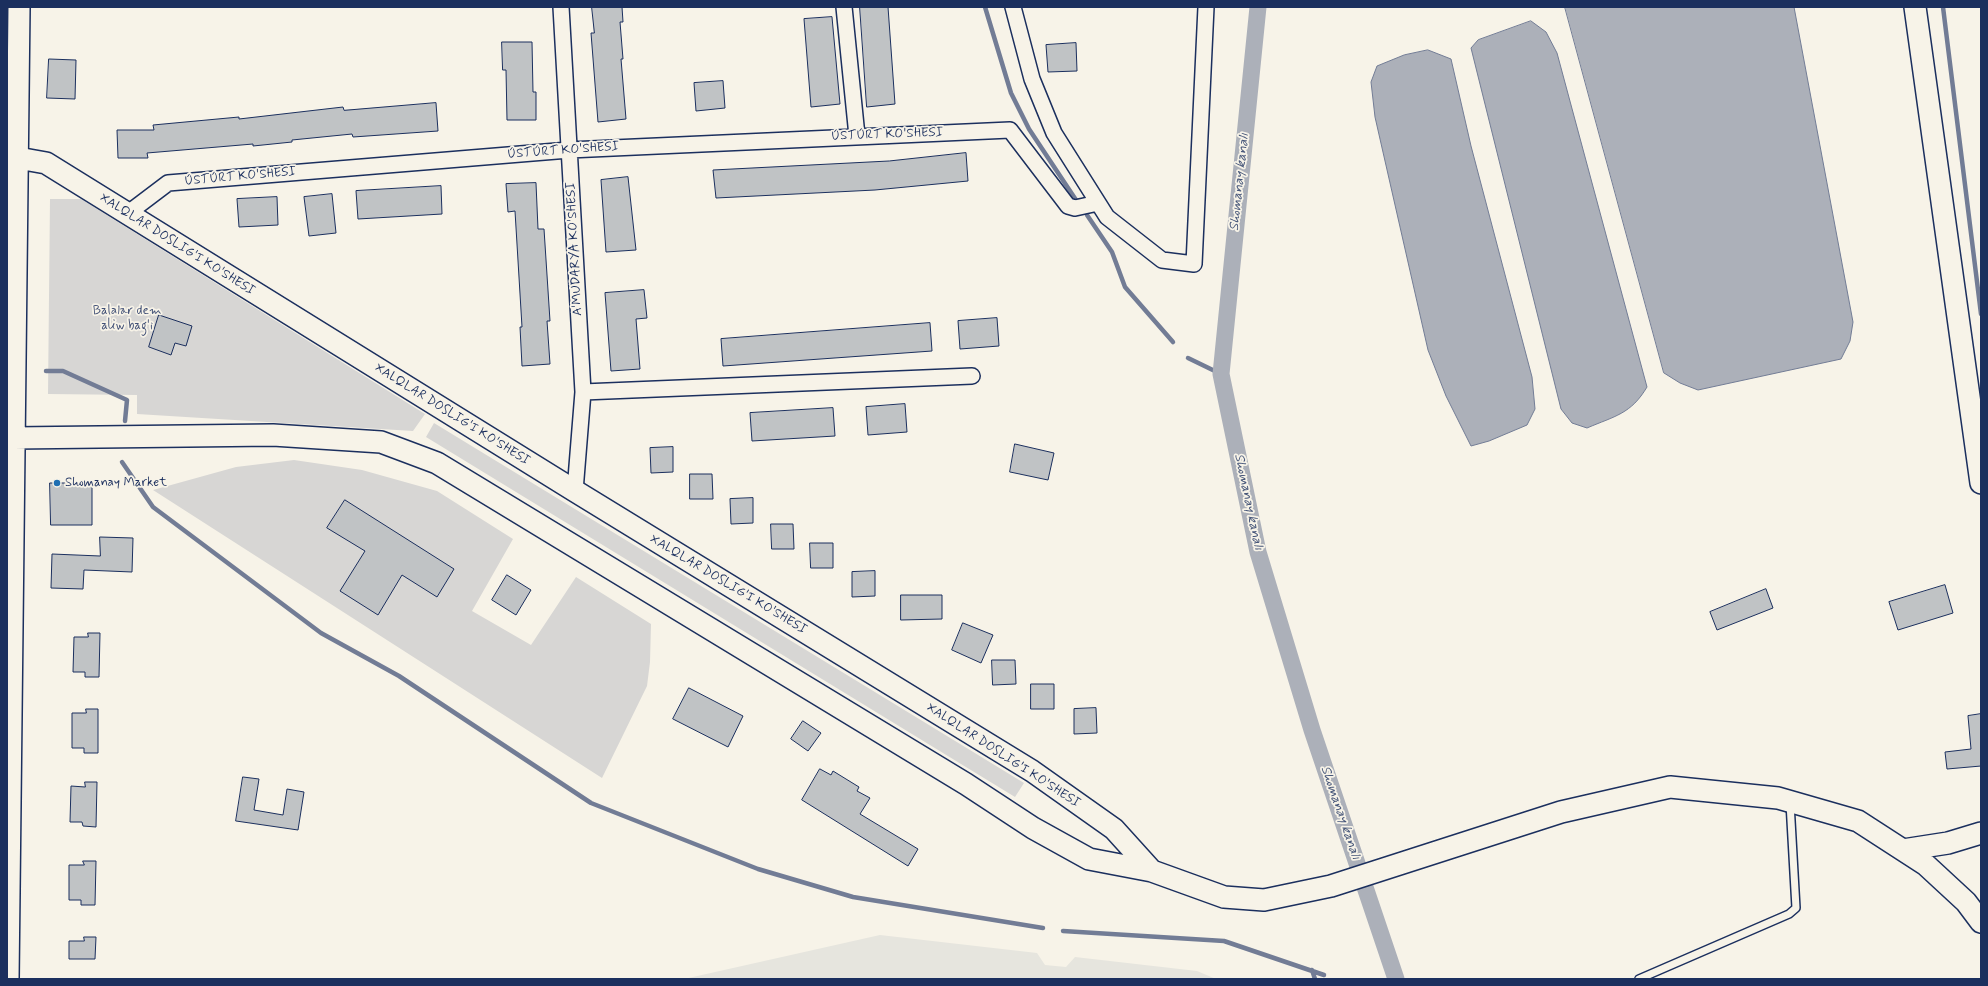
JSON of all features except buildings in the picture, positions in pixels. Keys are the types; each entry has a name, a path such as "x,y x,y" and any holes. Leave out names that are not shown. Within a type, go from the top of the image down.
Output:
{"main road":[{"path":"8,979 10,438 18,158 18,7"},
{"path":"1915,7 1981,476"},
{"name":"XALQLAR DOSLIG'I KO'SHESI","path":"18,158 46,164 1032,771 1114,829 1152,870"},
{"path":"10,438 273,435 381,442 430,461 952,776 1033,828 1088,859 1152,870 1224,898 1264,900 1331,886 1561,812 1670,787 1778,798 1858,821 1931,870 1966,902 1981,922"},
{"path":"1903,850 1948,843 1981,833"}],"street":[{"name":"A'MUDARYA KO'SHESI","path":"561,7 583,392 575,491"},
{"path":"844,7 857,136"},
{"path":"1013,7 1032,79 1054,133 1107,217 1162,260 1194,264 1200,101 1206,7"},
{"name":"ÚSTÚRT KO'SHESI","path":"127,214 168,183 569,150 1010,130 1068,206 1075,208 1098,203"},
{"path":"583,392 972,376"}],"lane":[{"path":"1639,979 1789,914 1796,908 1789,801"}],"shaded area":[{"path":"1565,7 1794,7 1853,322 1850,341 1841,359 1698,390 1680,383 1664,373"},
{"path":"1531,21 1546,32 1557,53 1647,387 1635,403 1628,409 1614,417 1587,428 1572,423 1561,409 1471,48 1478,40"},
{"path":"1428,50 1451,59 1471,146 1532,377 1535,409 1527,425 1489,441 1471,446 1446,396 1428,350 1375,117 1371,82 1377,66 1404,55"},
{"path":"880,935 1037,953 1045,965 1066,967 1075,957 1197,971 1216,979 684,979"}],"green space":[{"name":"Balalar dem aliw bag'i","path":"50,199 81,199 425,414 413,431 137,414 137,395 48,394"},
{"path":"434,423 1024,783 1015,797 426,437"},
{"path":"294,460 362,470 437,491 513,539 472,611 531,645 576,577 651,624 650,662 647,686 602,778 153,490 236,467"}],"waterway":[{"path":"985,7 1011,93 1029,129 1076,200"},
{"name":"Shomanay kanalı","path":"1258,7 1221,374 1258,552 1312,730 1396,979"},
{"path":"1943,7 1981,314"},
{"path":"1087,215 1112,252 1125,287 1173,342"},
{"path":"1188,358 1221,374"},
{"path":"46,371 63,371 127,400 125,421"},
{"path":"122,462 153,507 321,633 399,676 591,803 758,869 853,897 1043,928"},
{"path":"1063,931 1224,941 1324,975"},
{"path":"1312,970 1315,979"}],"place":[{"name":"Shomanay Market","path":"57,483"}]}
